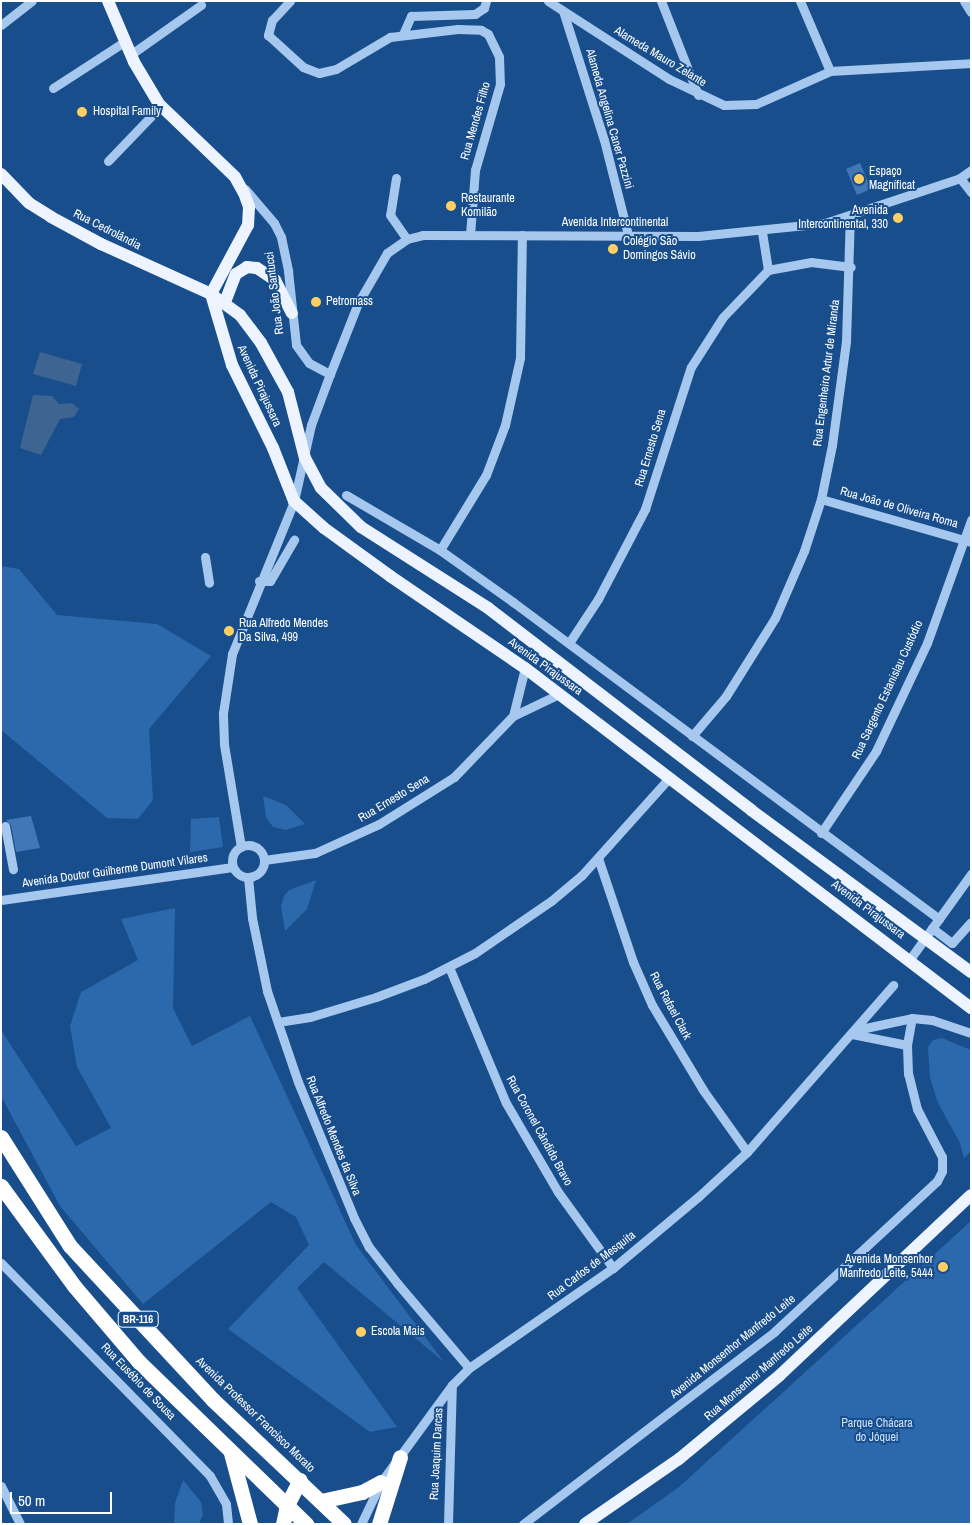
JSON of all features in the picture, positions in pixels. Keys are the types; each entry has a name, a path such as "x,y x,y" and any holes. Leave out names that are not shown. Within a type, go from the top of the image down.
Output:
{"highway":[{"name":"Avenida Professor Francisco Morato","path":"1,1137 70,1246 213,1400 300,1480 344,1524"},
{"name":"BR-116","path":"1,1186 75,1287 139,1362 231,1452"},
{"path":"231,1452 306,1524"},
{"path":"231,1452 250,1524"},
{"path":"379,1524 400,1457"},
{"path":"283,1524 287,1505 300,1480"},
{"path":"322,1501 362,1492 381,1482"}],"main road":[{"name":"Rua João Santucci","path":"108,1 124,42 146,86 161,106 236,177 249,206 248,225 234,257 210,294"},
{"name":"Rua Cedrolândia","path":"1,174 29,203 51,217 101,244 210,294"},
{"path":"225,302 236,274 247,267 258,268 275,280 292,313"},
{"name":"Avenida Pirajussara","path":"210,294 225,302 250,328 276,367 290,398 304,458 321,488 361,527 488,608 924,940 971,972"},
{"name":"Avenida Pirajussara","path":"210,294 232,366 273,448 294,501 390,576 525,668 910,959 971,1008"},
{"name":"Rua Monsenhor Manfredo Leite","path":"959,1205 971,1191"},
{"name":"Rua Monsenhor Manfredo Leite","path":"585,1524 679,1459 780,1375 971,1195"}],"street":[{"path":"1,25 32,1"},
{"name":"Rua Mendes Filho","path":"290,1 272,20 268,35 286,55 312,71 336,69 380,41 403,34 481,30 496,48 500,65 500,84 476,164 470,234"},
{"path":"403,34 411,16 475,14 484,8 486,1"},
{"name":"Alameda Mauro Zelante","path":"548,1 698,95 724,105 756,104 830,71 971,63"},
{"path":"661,1 698,95"},
{"path":"800,1 830,71"},
{"path":"964,1 971,12"},
{"path":"130,55 201,5"},
{"name":"Alameda Angelina Caner Pazzini","path":"563,11 604,140 628,235"},
{"path":"53,88 124,42"},
{"path":"108,161 161,106"},
{"name":"Avenida Intercontinental","path":"294,501 312,425 330,374 372,275 387,253 407,239 423,235 698,236 762,231 825,223 850,216 960,178 971,170"},
{"name":"Rua João Santucci","path":"236,177 274,223 281,238 292,313 292,332 300,354 330,374"},
{"path":"396,178 390,215 407,239"},
{"path":"960,178 971,192"},
{"name":"Rua Engenheiro Artur de Miranda","path":"692,736 726,696 775,618 804,551 820,499 840,390 851,267 850,216"},
{"path":"762,231 768,270 811,262 851,267"},
{"path":"440,550 486,475 508,416 520,358 522,234"},
{"name":"Rua Ernesto Sena","path":"569,644 598,599 645,509 691,367 723,317 768,270"},
{"path":"346,495 440,550 939,919"},
{"name":"Rua João de Oliveira Roma","path":"820,499 968,541"},
{"path":"241,847 229,778 223,712 232,654 259,581 294,501"},
{"path":"285,525 295,516 309,514"},
{"name":"Rua Sargento Estanislau Custódio","path":"821,833 876,750 927,642 968,541 971,520"},
{"path":"259,581 270,581 294,540"},
{"path":"205,558 208,583"},
{"path":"513,716 525,668"},
{"name":"Rua Ernesto Sena","path":"264,860 292,858 338,845 414,804 454,777 513,716 559,694"},
{"path":"278,1022 310,1017 366,1000 449,967 551,901 598,858 670,777"},
{"path":"5,826 13,868"},
{"path":"241,847 256,847 264,860 261,870 248,877 237,873 233,867 233,855 241,847"},
{"name":"Rua Rafael Clark","path":"598,858 633,962 652,1005 703,1090 747,1152"},
{"name":"Avenida Doutor Guilherme Dumont Vilares","path":"1,900 233,867"},
{"path":"910,959 971,874"},
{"name":"Rua Alfredo Mendes da Silva","path":"248,877 260,958 278,1022 337,1182 369,1247 422,1315 469,1368"},
{"path":"932,928 952,943 971,922"},
{"name":"Rua Coronel Cândido Bravo","path":"449,967 506,1103 558,1192 613,1268"},
{"name":"Rua Carlos de Mesquita","path":"362,1524 381,1482 452,1385 469,1368 613,1268 747,1152 854,1032 892,985"},
{"path":"854,1032 912,1018 932,1020 971,1033"},
{"path":"854,1032 907,1046 912,1018"},
{"name":"Avenida Monsenhor Manfredo Leite","path":"523,1524 775,1332 937,1181 942,1171 939,1150 926,1129 910,1090 907,1046"},
{"name":"Rua Eusébio de Sousa","path":"1,1263 10,1269 210,1476 226,1504 228,1524"},
{"name":"Rua Joaquim Darcas","path":"448,1524 452,1385"},
{"path":"1,1486 20,1524"}],"green space":[{"path":"1,566 19,569 57,615 157,624 211,656 149,729 153,800 138,819 107,818 1,730"},
{"path":"263,796 286,805 305,824 286,830 273,827 266,817"},
{"path":"219,817 223,847 190,852 191,819"},
{"path":"316,880 307,909 285,931 281,906 284,896 289,890"},
{"path":"175,908 173,1008 192,1046 250,1016 356,1245 444,1362 324,1262 297,1288 397,1427 370,1432 228,1329 309,1245 296,1217 271,1202 143,1304 60,1206 1,1096 1,1030 76,1146 111,1128 77,1067 70,1026 81,992 138,960 121,919"},
{"path":"942,1038 971,1050 971,1151 964,1158 960,1143 938,1103 930,1078 928,1047 933,1040"},
{"name":"Parque Chácara do Jóquei","path":"971,1221 971,1524 627,1524 679,1487"},
{"path":"183,1480 201,1502 203,1515 199,1524 174,1524 175,1503"}],"shaded area":[{"path":"40,352 82,364 76,386 33,374"},
{"path":"33,395 52,396 59,404 72,403 79,409 74,417 60,419 41,455 20,448"}],"building":[{"name":"Espaço Magníficat","path":"860,163 871,189 857,195 846,169"},
{"path":"31,816 40,848 16,852 11,825 6,820"}],"place":[{"name":"Hospital Family","path":"82,112"},
{"name":"Espaço Magníficat","path":"859,179"},
{"name":"Restaurante Komilão","path":"451,206"},
{"name":"Avenida Intercontinental, 330","path":"898,218"},
{"name":"Colégio São Domingos Sávio","path":"613,249"},
{"name":"Petromass","path":"316,302"},
{"name":"Rua Alfredo Mendes Da Silva, 499","path":"229,631"},
{"name":"Avenida Monsenhor Manfredo Leite, 5444","path":"943,1267"},
{"name":"Escola Mais","path":"361,1332"}]}
